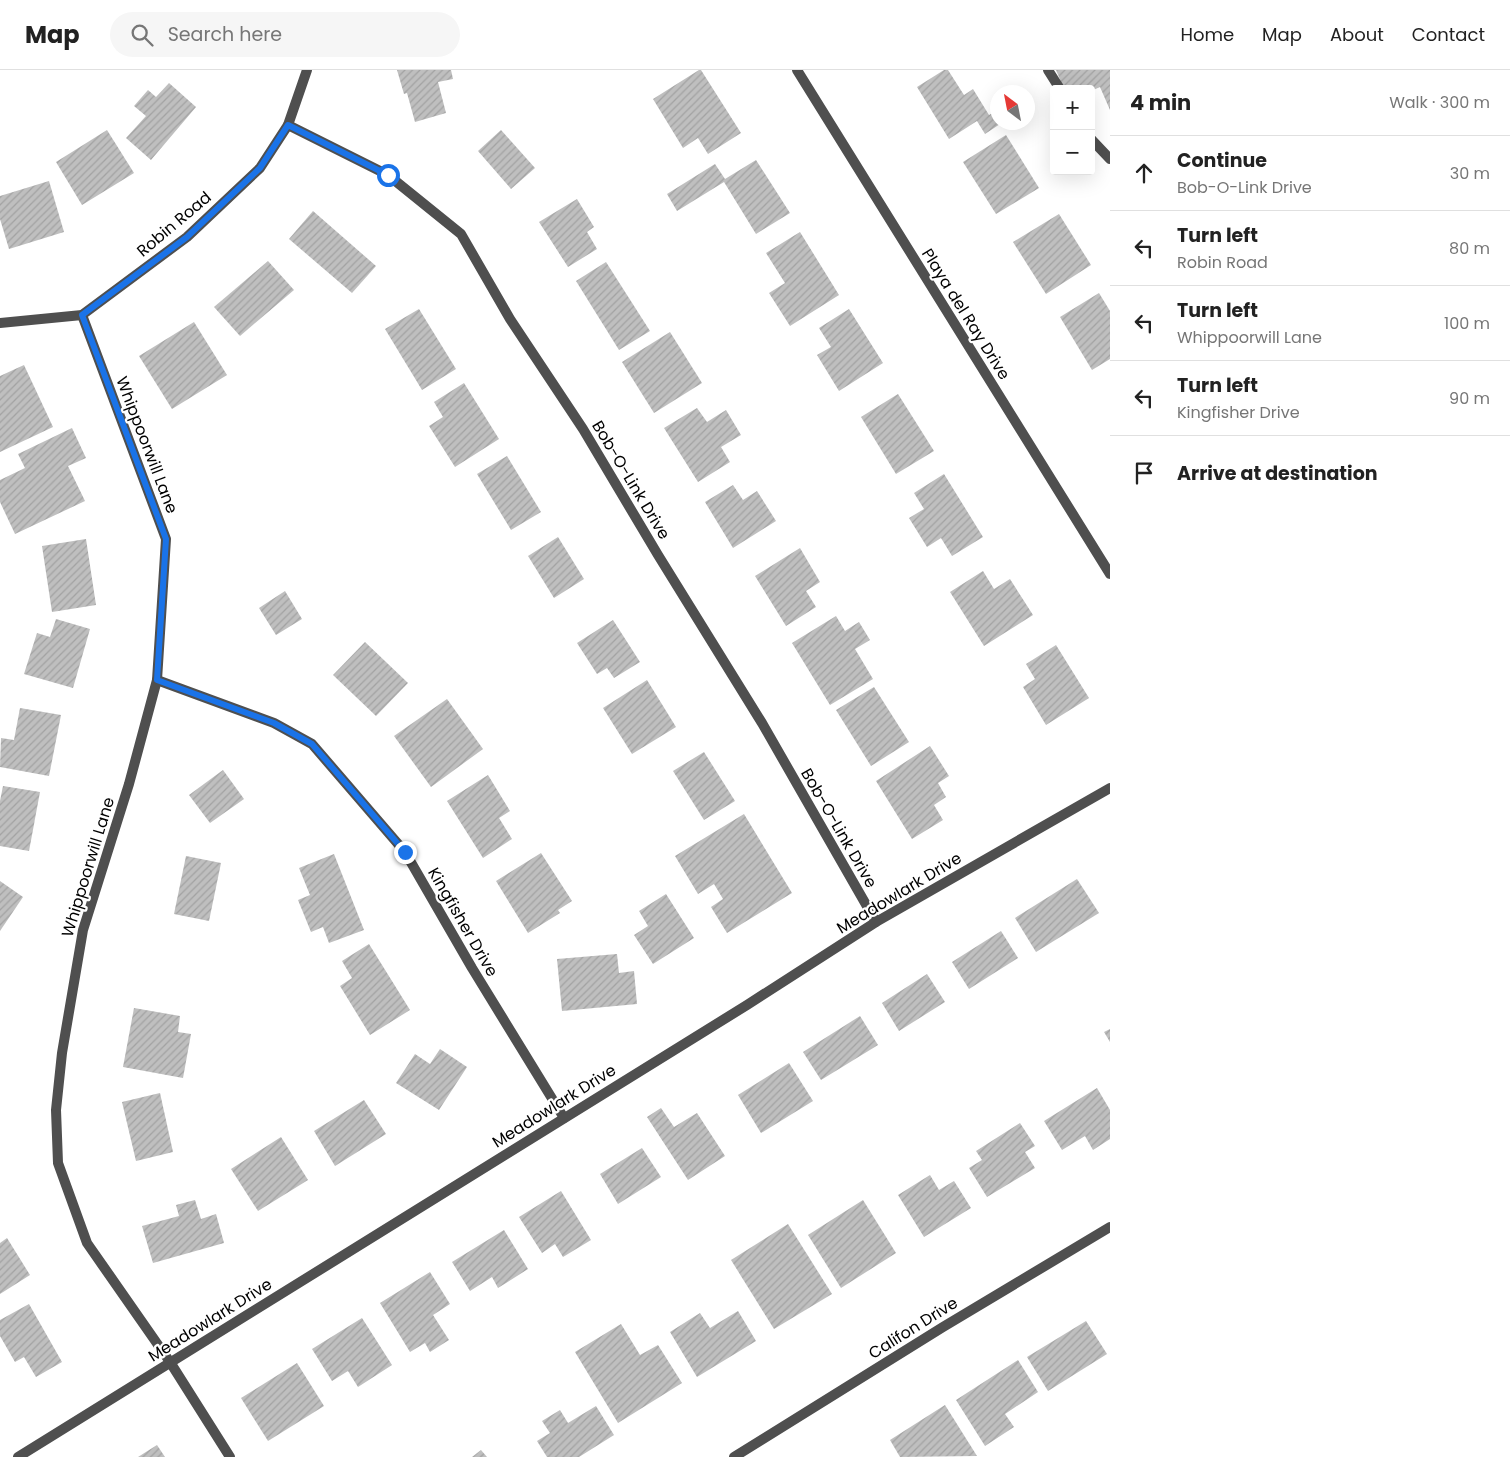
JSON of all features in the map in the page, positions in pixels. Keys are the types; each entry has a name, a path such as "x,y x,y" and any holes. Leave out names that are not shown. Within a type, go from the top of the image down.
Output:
{"street":[{"name":"Robin Road","path":"82,315 194,231 260,168 288,125 307,70"},
{"name":"Playa del Ray Drive","path":"798,70 1110,574"},
{"path":"1048,70 1057,85"},
{"name":"Bob-O-Link Drive","path":"288,125 388,175 461,234 510,319 583,429 757,715 876,922"},
{"path":"1095,144 1110,159"},
{"path":"0,323 82,315"},
{"name":"Whippoorwill Lane","path":"82,315 166,539 157,680 129,784 83,930 62,1053 56,1110 58,1163 87,1243 170,1362 230,1457"},
{"name":"Kingfisher Drive","path":"157,680 274,723 312,744 405,852 472,968 564,1118"},
{"name":"Meadowlark Drive","path":"18,1457 747,1005 876,922 1110,788"},
{"name":"Califon Drive","path":"734,1457 943,1327 1110,1227"}],"building":[{"path":"397,70 451,70 453,79 438,82 446,113 415,122 407,93 404,94"},
{"path":"701,70 741,133 708,154 698,138 683,148 653,99"},
{"path":"944,70 948,70 964,95 973,89 990,114 991,130 985,134 977,121 949,139 917,87"},
{"path":"1056,70 1110,70 1110,110 1100,87 1095,89 1095,85 1062,85"},
{"path":"169,83 196,107 151,160 126,138 146,116 134,106 148,90 156,97"},
{"path":"107,130 134,173 82,205 56,162"},
{"path":"501,130 535,168 511,189 478,151"},
{"path":"1006,135 1039,188 996,214 963,162"},
{"path":"756,160 790,213 756,234 724,182 677,211 667,194 715,164 725,179"},
{"path":"49,181 64,232 9,249 0,219 0,196"},
{"path":"577,199 594,227 587,232 597,249 568,267 539,222"},
{"path":"313,211 376,266 352,293 289,239"},
{"path":"1059,214 1091,265 1046,294 1013,242"},
{"path":"800,232 839,295 790,326 769,293 785,283 766,253"},
{"path":"268,261 294,290 240,336 214,307"},
{"path":"606,262 650,331 619,350 576,281"},
{"path":"1099,293 1110,311 1110,359 1092,370 1060,317"},
{"path":"419,309 456,369 422,390 385,329"},
{"path":"849,309 883,363 839,391 817,355 831,347 819,328"},
{"path":"194,322 227,375 172,409 139,356"},
{"path":"670,332 702,383 654,413 622,362"},
{"path":"24,365 53,427 0,452 0,376"},
{"path":"464,383 499,439 455,467 429,426 443,417 434,402"},
{"path":"898,394 934,451 896,474 861,417"},
{"path":"697,408 707,422 726,410 741,435 721,447 730,462 698,482 664,428"},
{"path":"72,428 86,458 68,466 85,501 15,534 0,502 0,480 25,468 18,454"},
{"path":"507,456 541,512 511,530 477,474"},
{"path":"944,474 983,537 952,556 941,538 927,547 909,518 924,509 914,493"},
{"path":"733,485 743,500 757,491 776,521 733,548 705,502"},
{"path":"558,537 584,579 554,598 528,556"},
{"path":"86,539 96,605 52,612 42,546"},
{"path":"800,548 820,582 806,591 816,607 786,626 755,576"},
{"path":"983,571 994,589 1010,579 1033,615 984,646 950,592"},
{"path":"285,591 302,619 276,635 259,608"},
{"path":"836,616 845,631 859,622 870,640 855,649 873,679 830,705 792,643"},
{"path":"56,619 90,629 73,688 24,674 37,633 50,637"},
{"path":"613,620 640,662 614,678 607,668 597,674 577,643"},
{"path":"365,642 408,683 376,716 333,675"},
{"path":"1056,645 1089,698 1046,725 1023,687 1035,679 1026,664"},
{"path":"647,680 676,727 632,754 603,708"},
{"path":"874,687 909,742 871,766 836,710"},
{"path":"447,699 483,749 431,787 394,736"},
{"path":"20,708 61,715 49,776 0,767 1,738 14,740"},
{"path":"930,746 949,776 938,783 946,797 934,805 943,820 912,839 876,781"},
{"path":"704,752 735,801 704,820 673,771"},
{"path":"223,770 244,799 210,823 189,795"},
{"path":"488,775 510,811 499,818 512,839 483,858 447,801"},
{"path":"3,786 40,792 29,851 0,846 0,801"},
{"path":"744,814 792,893 727,933 711,907 723,899 714,884 698,894 675,856"},
{"path":"541,853 572,901 558,910 560,913 528,933 496,881"},
{"path":"334,854 364,930 329,943 323,927 311,932 298,900 310,895 299,868"},
{"path":"186,856 221,863 209,921 174,914"},
{"path":"1077,879 1099,913 1036,952 1015,918"},
{"path":"0,881 23,897 0,931"},
{"path":"666,894 694,938 653,964 634,935 648,926 639,911"},
{"path":"1001,931 1018,958 969,989 952,962"},
{"path":"369,944 410,1010 370,1035 340,986 352,978 342,961"},
{"path":"617,954 619,973 634,971 637,1004 562,1011 557,959"},
{"path":"927,974 945,1002 899,1031 882,1003"},
{"path":"134,1008 180,1016 178,1032 191,1034 183,1078 123,1067"},
{"path":"860,1016 878,1045 821,1080 803,1052"},
{"path":"1110,1029 1110,1042 1104,1032"},
{"path":"440,1049 467,1067 439,1110 396,1083 415,1054 430,1064"},
{"path":"789,1063 813,1101 761,1133 738,1095"},
{"path":"1097,1088 1110,1110 1110,1139 1093,1150 1085,1136 1062,1150 1044,1121"},
{"path":"160,1093 173,1152 136,1161 122,1102"},
{"path":"364,1100 386,1134 335,1166 314,1131"},
{"path":"661,1108 674,1127 697,1113 725,1156 688,1180 647,1117"},
{"path":"1020,1123 1035,1146 1025,1152 1035,1168 987,1197 969,1168 982,1160 976,1151"},
{"path":"281,1137 308,1180 258,1211 231,1169"},
{"path":"642,1148 661,1177 618,1204 600,1174"},
{"path":"930,1175 939,1190 954,1181 971,1208 924,1237 898,1195"},
{"path":"561,1191 591,1240 563,1257 555,1244 542,1253 519,1217"},
{"path":"195,1200 201,1219 216,1214 224,1243 153,1263 142,1226 179,1216 176,1205"},
{"path":"863,1200 896,1253 841,1288 808,1235"},
{"path":"788,1224 832,1294 774,1329 731,1260"},
{"path":"504,1230 528,1269 498,1288 492,1277 470,1291 452,1262"},
{"path":"7,1238 30,1275 0,1294 0,1243"},
{"path":"430,1272 450,1304 433,1315 449,1340 430,1352 425,1343 410,1352 380,1303"},
{"path":"29,1304 62,1362 36,1377 24,1357 15,1362 0,1336 0,1320"},
{"path":"738,1311 756,1341 697,1377 670,1332 700,1313 710,1328"},
{"path":"362,1318 392,1365 358,1387 348,1371 332,1381 312,1349"},
{"path":"1086,1321 1107,1354 1048,1391 1027,1357"},
{"path":"621,1324 640,1355 658,1345 682,1383 618,1423 575,1352"},
{"path":"1018,1360 1038,1392 1005,1414 1014,1427 985,1446 956,1400"},
{"path":"297,1363 324,1406 268,1441 241,1398"},
{"path":"945,1405 977,1456 900,1457 890,1440"},
{"path":"596,1406 614,1435 579,1457 547,1457 537,1441 550,1433 542,1421 560,1410 568,1423"},
{"path":"157,1445 165,1457 138,1457"},
{"path":"481,1450 487,1457 472,1457"}],"route":[{"path":"388,175 288,125 260,168 187,237 82,315 166,539 157,680 274,723 312,744 405,852"}]}
